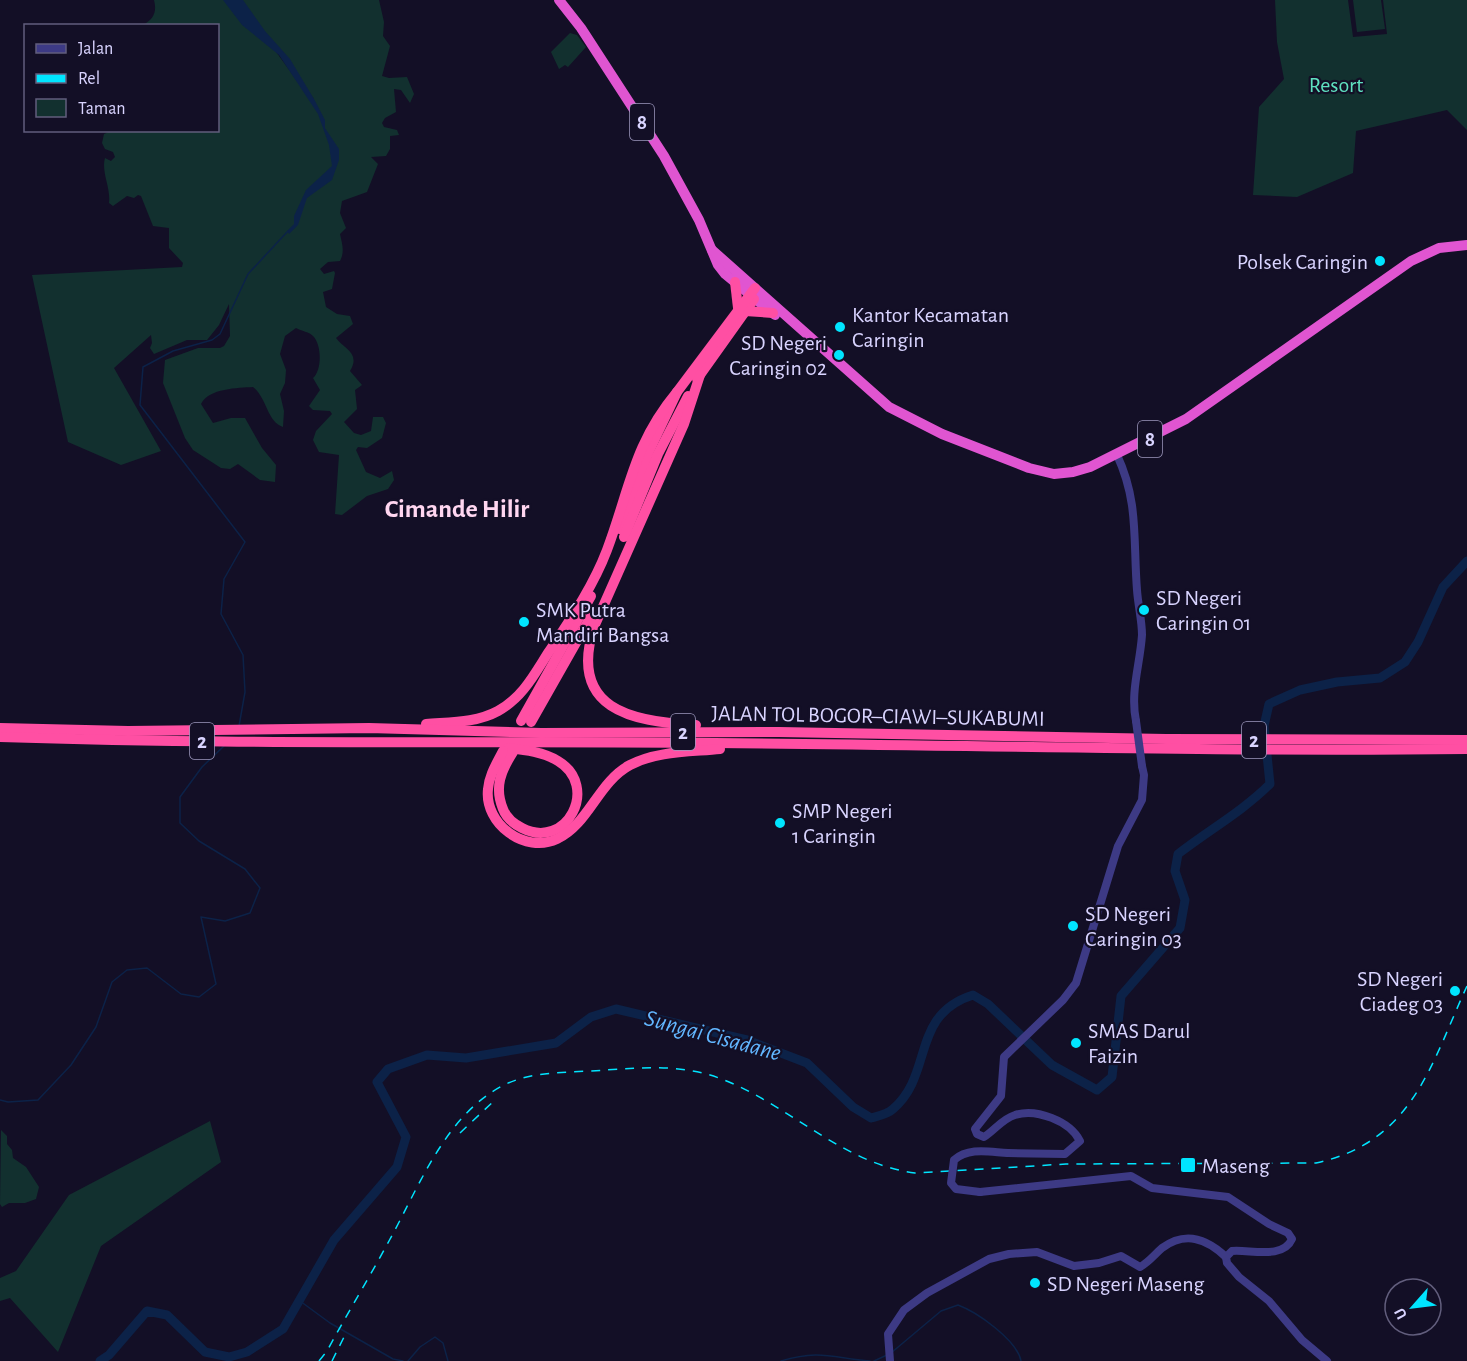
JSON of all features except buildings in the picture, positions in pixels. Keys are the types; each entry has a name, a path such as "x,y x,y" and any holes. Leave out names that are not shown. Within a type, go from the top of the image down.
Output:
{"highway":[{"name":"8","path":"559,0 581,28 664,156 718,265 735,282 755,293 876,397 904,417 1029,468 1048,473 1067,473 1117,455 1186,419 1419,256 1439,248 1467,245"},
{"name":"8","path":"712,250 798,336 819,346"},
{"path":"676,392 649,451 611,553 584,614 526,722 590,618 658,454 700,375 742,310 735,282"},
{"path":"369,728 474,719 499,710 522,692 592,583 607,549 642,444 657,416 755,293"},
{"path":"742,310 773,313"},
{"path":"700,375 684,424 594,627 587,656 588,669 600,695 625,715 660,722 779,732"},
{"name":"JALAN TOL BOGOR–CIAWI–SUKABUMI","path":"0,728 295,730 369,728 541,733 779,732 999,741"},
{"name":"JALAN TOL BOGOR–CIAWI–SUKABUMI","path":"0,736 121,741 283,742 786,744 1059,741 1467,749"},
{"name":"JALAN TOL BOGOR–CIAWI–SUKABUMI","path":"1342,746 1467,740"},
{"path":"470,742 531,751 560,762 572,774 577,787 576,811 568,822 548,833 539,833 521,827 505,813 498,798 498,786 508,752 492,774 488,790 489,804 496,820 507,833 521,840 539,844 555,840 571,831 611,778 642,759 786,744"}],"street":[{"path":"1117,455 1131,494 1136,518 1137,590 1142,632 1133,695 1144,775 1142,800 1118,846 1076,983 1002,1062 1001,1096 977,1124 976,1134 984,1137 1011,1116 1027,1114 1065,1124 1080,1141 1065,1154 972,1151 961,1154 954,1160 951,1183 956,1189 980,1192 1131,1176 1152,1188 1228,1197 1269,1224 1288,1233 1292,1239 1290,1244 1278,1249 1259,1253 1236,1250 1226,1257"},
{"path":"889,1357 890,1330 910,1304 996,1257 1036,1252 1074,1266 1099,1263 1121,1256 1140,1267 1171,1243 1190,1237 1206,1242 1226,1257 1228,1265 1239,1277 1269,1301 1302,1340 1327,1361"}],"green space":[{"path":"154,0 228,0 274,49 303,89 314,99 240,0 379,0 384,22 383,36 390,46 382,76 407,77 414,94 410,103 401,90 394,89 396,112 385,118 382,123 384,127 397,130 399,135 390,136 390,149 386,156 371,157 378,164 367,192 342,201 340,213 346,228 340,234 342,257 340,261 328,262 320,269 324,274 334,271 335,273 332,289 323,292 326,307 337,314 350,316 353,324 336,338 353,356 350,371 362,385 355,390 357,409 344,422 354,433 361,435 371,431 373,417 383,417 386,423 382,438 367,448 358,447 356,450 366,472 380,478 392,471 394,480 388,489 367,496 342,515 335,514 339,455 319,452 313,440 316,431 332,414 330,411 313,410 309,406 320,390 313,378 319,364 318,345 310,333 296,328 285,336 280,354 286,370 285,383 280,394 284,411 283,427 270,415 253,387 217,392 201,404 213,423 231,418 245,418 262,448 276,465 275,482 260,480 238,464 230,469 221,468 193,450 185,438 163,383 165,360 198,348 224,346 230,336 229,304 219,325 207,340 187,340 154,354 150,348 151,335 114,368 161,451 121,465 68,442 32,275 182,267 183,263 169,248 169,228 153,226 141,196 134,198 127,196 113,206 109,203 104,163 105,158 111,161 115,157 113,152 105,149 102,143 104,134 109,132 219,132 219,24 144,24 154,15"},
{"name":"Resort","path":"1275,0 1348,0 1353,37 1387,34 1383,0 1467,0 1467,130 1447,110 1356,131 1353,173 1297,197 1253,195 1259,107 1284,79 1277,42"},
{"path":"1353,0 1381,0 1385,29 1357,32"},
{"path":"570,33 577,35 586,47 568,67 565,65 559,69 551,52"},
{"path":"210,1121 221,1162 101,1246 58,1352 10,1298 0,1301 0,1278 16,1271 69,1195"},
{"path":"1,1130 7,1136 7,1144 12,1150 13,1158 26,1167 39,1187 36,1199 25,1203 9,1203 2,1207 0,1204"}],"water":[{"path":"223,0 243,0 265,31 290,59 325,120 325,128 339,149 339,160 332,180 307,198 298,225 289,234 287,231 294,224 294,216 306,190 332,166 329,145 318,114 279,55 242,25"}],"waterway":[{"path":"239,726 245,692 243,655 221,614 224,579 245,542 140,405 143,367 173,351 212,340 220,334 248,274 288,231"},
{"name":"Sungai Cisadane","path":"100,1361 109,1355 147,1311 167,1315 205,1352 229,1357 247,1352 283,1329 334,1240 397,1167 406,1137 377,1082 388,1069 427,1055 466,1058 556,1043 591,1017 616,1009 747,1040 807,1063 853,1107 871,1118 891,1111 906,1095 931,1031 940,1016 953,1004 973,995 988,1004 1052,1065 1097,1090 1112,1077 1121,996 1180,928 1185,900 1175,871 1178,854 1237,812 1270,784 1264,726 1269,704 1300,690 1337,682 1380,678 1405,662 1418,642 1443,587 1467,561"},
{"path":"0,1100 8,1102 38,1100 71,1065 96,1027 112,982 127,970 147,968 181,994 199,997 216,984 201,917 225,921 250,913 260,888 245,869 199,841 180,823 180,797 202,767 224,746"},
{"path":"300,1301 330,1323 393,1359 403,1361"},
{"path":"891,1353 941,1311 958,1305 995,1328 1012,1344 1021,1361"},
{"path":"408,1361 420,1347 435,1337 443,1343 448,1361"},
{"path":"781,1361 817,1355 870,1361"},
{"path":"874,1361 887,1355"}],"railway":[{"path":"319,1361 327,1351 381,1255 435,1154 449,1134 482,1099 502,1086 526,1077 552,1073 637,1068 668,1068 699,1072 714,1076 752,1093 865,1159 890,1168 915,1173 1066,1164 1316,1163 1349,1153 1375,1137 1397,1118 1429,1071 1467,986"},
{"path":"460,1133 497,1098"},
{"path":"332,1361 346,1333"}],"place":[{"name":"Polsek Caringin","path":"1380,261"},
{"name":"Kantor Kecamatan Caringin","path":"840,327"},
{"name":"SD Negeri Caringin 02","path":"839,355"},
{"name":"SD Negeri Caringin 01","path":"1144,610"},
{"name":"SMK Putra Mandiri Bangsa","path":"524,622"},
{"name":"SMP Negeri 1 Caringin","path":"780,823"},
{"name":"SD Negeri Caringin 03","path":"1073,926"},
{"name":"SD Negeri Ciadeg 03","path":"1455,991"},
{"name":"SMAS Darul Faizin","path":"1076,1043"},
{"name":"Maseng","path":"1188,1165"},
{"name":"SD Negeri Maseng","path":"1035,1283"}],"district":[{"name":"Cimande Hilir","path":"457,508"}]}
